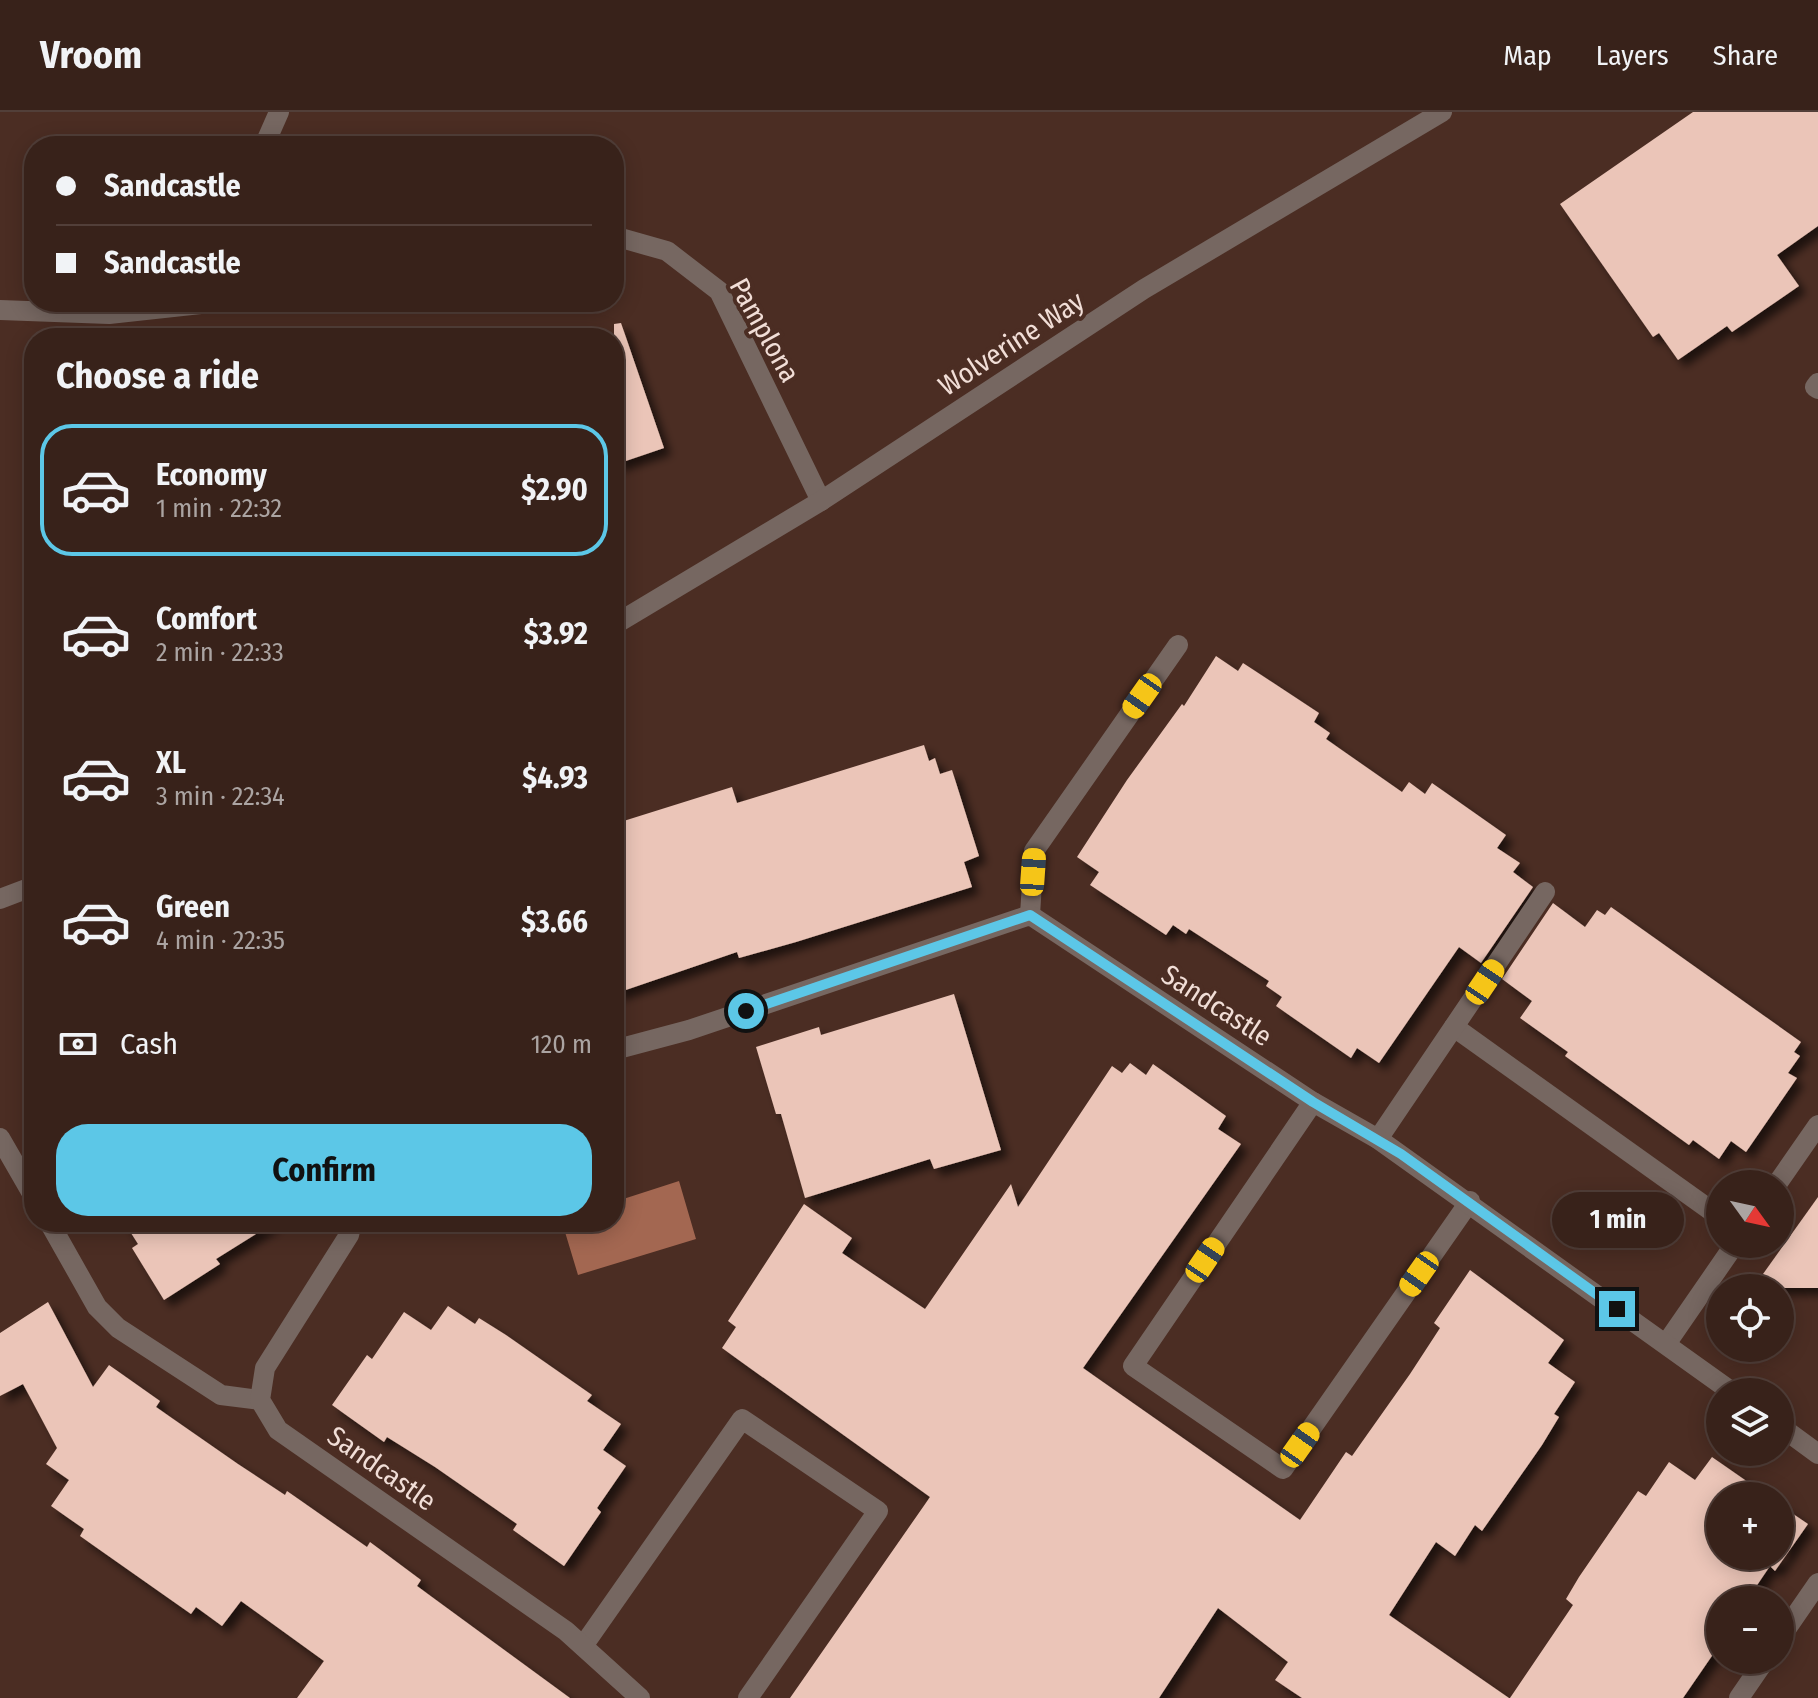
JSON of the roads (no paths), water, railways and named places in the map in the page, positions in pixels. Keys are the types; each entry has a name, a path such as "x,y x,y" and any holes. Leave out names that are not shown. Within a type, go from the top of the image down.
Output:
{"street":[{"path":"268,136 279,112"},
{"name":"Wolverine Way","path":"624,619 821,501 1144,289 1442,112"},
{"name":"Pamplona","path":"624,239 667,251 719,291 821,501"},
{"path":"0,310 24,311"},
{"path":"54,312 127,312"},
{"path":"624,1047 689,1030 1030,915 1034,851 1178,645"},
{"path":"0,899 24,890"},
{"path":"1378,1139 1545,892"},
{"name":"Sandcastle","path":"1030,915 1313,1102 1378,1139 1470,1201 1713,1378"},
{"path":"1454,1027 1706,1207"},
{"path":"1313,1102 1133,1366 1283,1469 1470,1201"},
{"path":"1787,1170 1818,1125"},
{"path":"0,1138 24,1180"},
{"path":"55,1232 97,1307 118,1328 221,1395 260,1400 265,1368 350,1232"},
{"path":"1666,1344 1725,1258"},
{"name":"Sandcastle","path":"260,1400 278,1430 566,1631 640,1698"},
{"path":"583,1646 742,1419 878,1511 748,1698"},
{"path":"1794,1436 1818,1454"},
{"path":"1794,1618 1818,1583"},
{"path":"1739,1698 1755,1674"}]}
